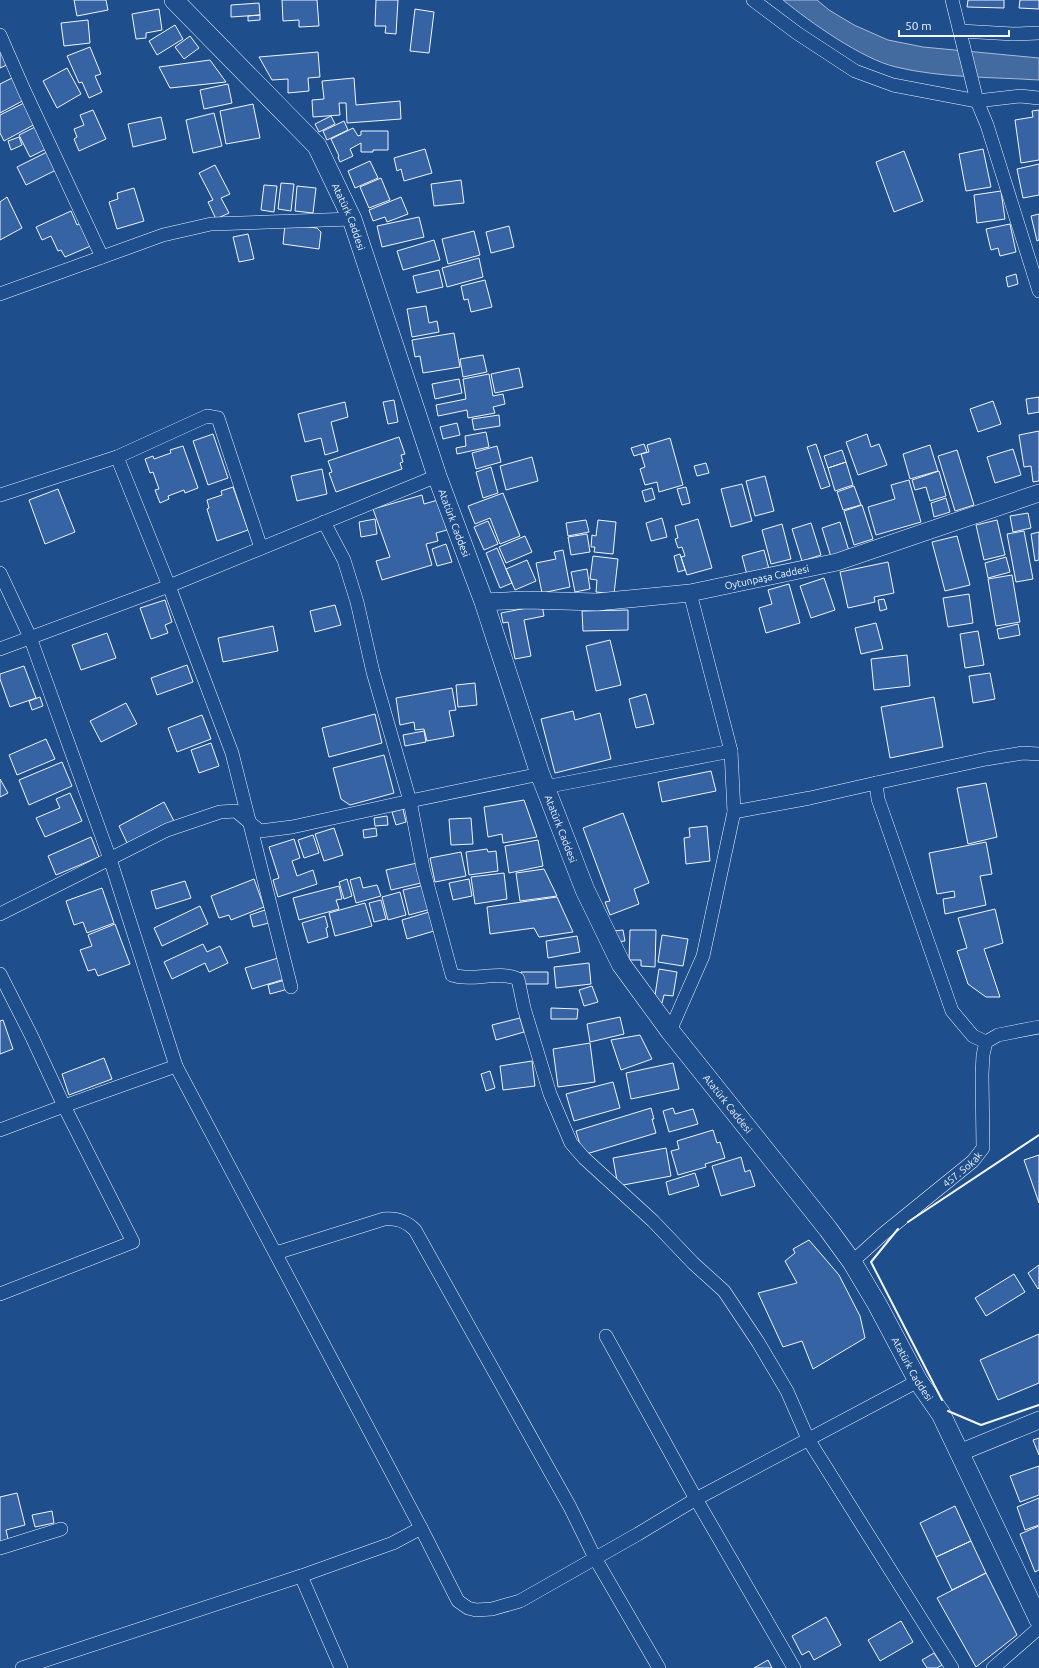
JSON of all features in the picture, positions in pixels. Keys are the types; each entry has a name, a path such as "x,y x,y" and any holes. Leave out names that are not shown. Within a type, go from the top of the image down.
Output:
{"main road":[{"name":"Atatürk Caddesi","path":"174,0 317,146 352,219 437,476 484,602 542,780 585,890 621,964 670,1031 823,1222 852,1262 877,1304 918,1381 941,1414 1039,1620"}],"street":[{"path":"753,0 797,33 855,71 893,85 977,101 1020,96 1039,98"},
{"path":"952,0 961,31 977,101 988,125 1039,291"},
{"path":"961,31 1013,34 1039,33"},
{"path":"0,35 27,97 102,257"},
{"path":"2,289 102,257 163,235 211,224 352,219"},
{"path":"0,495 116,457 207,416 218,418 261,548"},
{"path":"116,457 169,586 232,753 248,821 292,987"},
{"path":"0,649 169,586 437,476"},
{"name":"Oytunpaşa Caddesi","path":"484,602 526,600 597,602 690,593 837,562 1039,493"},
{"path":"324,522 344,560 357,602 373,672 410,800 423,868 452,975 461,978 509,976 518,979 524,1008 550,1094 571,1143 584,1158 653,1221 693,1263 724,1291 758,1342 787,1391 808,1439 952,1668"},
{"path":"0,573 30,637 110,859 176,1066 421,1528 458,1601 468,1608 476,1610 492,1609 520,1601 696,1499 918,1381"},
{"path":"670,1031 703,956 734,812 731,751 690,593"},
{"path":"0,914 167,830 220,812 236,811 260,831 410,800 731,751"},
{"path":"734,812 810,798 986,759 1023,753 1039,754"},
{"path":"876,783 878,799 952,1012 973,1036 986,1042 998,1035 1039,1027"},
{"path":"0,974 31,1035 64,1106 133,1242 0,1294"},
{"name":"457. Sokak","path":"852,1262 883,1234 973,1161 983,1148 982,1074 983,1055 986,1042"},
{"path":"0,1130 176,1066"},
{"path":"276,1253 384,1219 398,1219 410,1225 415,1230 566,1500 595,1558 659,1668"},
{"path":"606,1336 696,1499 794,1668"},
{"path":"960,1453 1039,1420"},
{"path":"22,1668 301,1576 393,1543 421,1528"},
{"path":"0,1548 61,1529"},
{"path":"301,1576 341,1668"},
{"path":"993,1668 1039,1628"}],"water":[{"path":"783,0 817,0 829,10 854,25 888,40 923,47 1039,58 1039,80 949,75 913,71 882,63 837,39 807,19"}],"building":[{"path":"74,0 106,0 108,10 77,16"},
{"path":"282,0 317,0 319,26 299,27 299,20 283,21"},
{"path":"376,0 398,0 396,34 385,33 386,26 375,26"},
{"path":"968,0 1004,0 1004,8 967,7"},
{"path":"1020,0 1039,0 1039,9 1019,8"},
{"path":"259,3 260,15 231,17 231,5"},
{"path":"159,9 162,30 146,33 146,38 136,39 132,14"},
{"path":"415,9 434,12 429,53 410,51"},
{"path":"260,15 260,20 248,21 248,16"},
{"path":"88,20 90,43 64,46 61,23"},
{"path":"175,25 183,39 157,55 149,41"},
{"path":"190,36 199,48 184,59 175,47"},
{"path":"0,44 9,64 0,68"},
{"path":"90,47 101,74 95,76 102,92 89,98 82,82 79,83 67,56"},
{"path":"318,52 320,77 308,78 309,91 288,93 288,79 272,80 259,57"},
{"path":"210,60 226,82 170,88 159,67"},
{"path":"67,68 81,94 57,108 43,81"},
{"path":"14,77 26,99 0,113 0,84"},
{"path":"354,78 356,105 400,101 401,119 347,123 346,103 339,103 340,115 313,117 312,100 324,99 322,81"},
{"path":"228,84 232,103 204,109 200,90"},
{"path":"26,102 37,123 4,141 0,133 0,115"},
{"path":"253,104 260,138 226,144 220,111"},
{"path":"93,110 106,139 79,151 74,139 77,137 74,129 84,125 80,115"},
{"path":"1039,110 1039,160 1021,163 1015,120 1033,117 1032,111"},
{"path":"214,113 222,146 193,153 186,120"},
{"path":"331,116 335,124 319,132 315,124"},
{"path":"161,117 166,139 133,147 128,124"},
{"path":"344,121 348,130 327,140 323,131"},
{"path":"39,125 50,147 30,157 19,135"},
{"path":"353,128 358,136 361,135 361,131 388,131 388,150 361,152 361,143 350,149 353,156 340,162 339,156 331,139"},
{"path":"19,137 22,145 11,150 8,141"},
{"path":"425,149 432,173 404,181 401,169 397,171 394,158"},
{"path":"983,149 991,187 966,191 959,154"},
{"path":"904,151 923,201 894,212 876,162"},
{"path":"47,152 56,170 26,185 17,167"},
{"path":"370,161 378,178 355,188 348,171"},
{"path":"1039,164 1039,195 1023,198 1017,169"},
{"path":"215,165 230,194 221,198 229,213 216,219 208,202 213,200 199,173"},
{"path":"381,178 390,200 369,208 360,187"},
{"path":"461,180 464,203 434,206 431,184"},
{"path":"281,183 294,184 291,211 278,209"},
{"path":"264,185 277,186 274,212 261,210"},
{"path":"297,186 316,188 313,213 295,211"},
{"path":"134,188 144,221 117,229 109,202 118,199 117,193"},
{"path":"1001,191 1005,219 977,223 974,195"},
{"path":"7,197 22,228 0,240 0,202"},
{"path":"401,197 408,214 387,222 385,217 373,221 369,210"},
{"path":"71,211 77,225 83,222 93,245 65,257 61,250 58,251 51,236 42,240 36,227"},
{"path":"1039,214 1039,240 1037,241 1031,216"},
{"path":"419,217 424,237 382,247 377,226"},
{"path":"285,224 317,228 321,232 319,249 283,244"},
{"path":"1010,224 1016,252 1000,256 998,248 991,250 986,229"},
{"path":"509,226 514,247 491,253 486,232"},
{"path":"474,231 480,255 448,264 442,239"},
{"path":"248,234 254,259 239,262 233,237"},
{"path":"434,240 440,260 403,270 397,251"},
{"path":"479,258 483,277 447,287 442,268"},
{"path":"439,270 443,287 417,293 413,276"},
{"path":"1016,274 1018,284 1008,287 1006,277"},
{"path":"485,280 492,307 471,312 468,299 464,300 461,286"},
{"path":"426,306 429,323 437,321 439,332 412,337 407,309"},
{"path":"454,333 460,367 423,373 420,356 415,357 412,340"},
{"path":"483,355 487,372 463,377 460,359"},
{"path":"519,368 523,387 495,393 491,374"},
{"path":"489,374 493,396 503,394 505,404 493,407 495,413 468,418 467,410 438,416 436,405 466,399 463,379"},
{"path":"459,379 462,393 435,399 432,384"},
{"path":"1039,397 1039,412 1028,414 1026,399"},
{"path":"394,400 398,422 388,424 383,402"},
{"path":"993,401 1001,424 978,432 970,409"},
{"path":"345,402 348,417 331,422 338,451 325,455 321,438 305,442 298,414"},
{"path":"499,415 500,426 474,430 472,419"},
{"path":"457,423 460,435 443,439 440,427"},
{"path":"1039,431 1039,481 1033,482 1031,466 1024,467 1019,435"},
{"path":"486,432 489,447 457,454 456,448 466,446 465,436"},
{"path":"213,434 228,478 208,485 193,441"},
{"path":"867,434 871,447 879,444 887,465 858,475 846,442"},
{"path":"399,437 405,454 401,455 403,462 400,463 402,469 336,492 329,473 332,472 328,461"},
{"path":"670,438 683,485 659,492 657,482 645,485 640,469 645,467 641,454 649,452 647,445"},
{"path":"644,444 647,452 634,456 631,448"},
{"path":"816,444 830,486 821,489 807,447"},
{"path":"930,445 938,471 910,479 903,454"},
{"path":"183,446 198,488 185,493 184,490 168,496 169,499 160,503 155,490 159,489 153,472 150,473 145,459 153,456 154,459 171,453 170,450"},
{"path":"497,446 501,462 476,469 472,453"},
{"path":"1013,449 1021,475 995,483 987,457"},
{"path":"842,450 846,462 828,468 824,456"},
{"path":"957,450 974,505 955,511 938,456"},
{"path":"532,457 538,481 506,490 500,466"},
{"path":"846,462 853,485 835,491 828,468"},
{"path":"706,463 709,473 697,476 694,466"},
{"path":"491,467 498,493 483,498 476,472"},
{"path":"322,469 327,494 297,501 291,476"},
{"path":"939,471 946,496 930,501 926,487 915,490 912,480"},
{"path":"765,476 774,511 755,516 746,481"},
{"path":"909,480 921,522 876,535 868,507 895,499 891,485"},
{"path":"742,484 752,521 731,527 721,489"},
{"path":"854,486 861,505 843,510 837,492"},
{"path":"233,487 248,530 217,541 207,509 209,508 207,500 222,495 221,491"},
{"path":"686,487 690,503 682,505 677,489"},
{"path":"652,488 655,499 645,502 642,491"},
{"path":"58,489 75,532 45,544 29,500"},
{"path":"503,493 520,536 500,544 490,518 475,524 468,506"},
{"path":"422,495 424,504 438,500 447,530 436,533 438,541 426,544 432,565 382,580 376,561 390,557 373,509"},
{"path":"946,498 950,512 934,517 931,503"},
{"path":"862,505 873,539 854,545 844,511"},
{"path":"1028,513 1031,528 1013,532 1010,516"},
{"path":"662,518 667,537 651,541 646,523"},
{"path":"375,519 377,534 361,537 359,522"},
{"path":"698,519 712,568 687,575 681,557 685,556 682,547 678,548 675,539 678,538 675,526"},
{"path":"586,520 589,532 568,536 566,523"},
{"path":"598,520 616,522 613,554 594,552 595,547 591,547 592,535 596,536"},
{"path":"997,520 1005,555 984,560 976,525"},
{"path":"488,521 498,544 484,550 474,527"},
{"path":"840,522 849,551 831,557 822,528"},
{"path":"811,523 821,555 802,561 792,529"},
{"path":"782,524 791,559 771,564 762,530"},
{"path":"1024,531 1033,579 1016,582 1007,534"},
{"path":"1039,532 1039,560 1035,561 1031,534"},
{"path":"587,534 590,552 571,555 568,537"},
{"path":"525,536 532,552 506,563 499,547"},
{"path":"957,536 970,585 945,591 932,542"},
{"path":"446,544 452,562 437,566 432,549"},
{"path":"497,548 512,583 500,588 486,553"},
{"path":"563,550 570,587 542,593 536,563 556,559 554,552"},
{"path":"764,550 769,569 747,575 742,556"},
{"path":"680,554 685,570 678,572 674,556"},
{"path":"593,556 618,559 614,594 596,592 597,580 590,579"},
{"path":"1006,557 1010,572 988,578 985,563"},
{"path":"527,560 536,581 515,590 506,569"},
{"path":"888,562 894,593 874,597 875,602 848,608 840,572"},
{"path":"587,569 590,589 575,592 571,572"},
{"path":"1012,575 1020,622 996,626 988,579"},
{"path":"824,578 835,610 811,618 800,586"},
{"path":"789,584 800,623 766,633 759,608 772,604 768,590"},
{"path":"969,594 973,623 948,627 943,598"},
{"path":"884,599 887,609 880,611 878,600"},
{"path":"165,600 172,622 165,625 168,633 151,639 140,608"},
{"path":"335,605 341,625 315,632 310,611"},
{"path":"542,605 544,616 524,620 531,656 515,659 508,622 503,623 501,613"},
{"path":"628,610 628,630 583,631 582,611"},
{"path":"876,623 883,649 861,654 855,628"},
{"path":"1018,624 1020,635 999,639 997,629"},
{"path":"273,626 278,651 223,662 218,638"},
{"path":"978,631 984,665 965,668 960,634"},
{"path":"107,633 116,658 81,670 72,645"},
{"path":"610,640 621,685 596,691 586,646"},
{"path":"907,655 910,686 874,690 871,659"},
{"path":"187,665 193,682 157,695 151,678"},
{"path":"24,666 36,698 10,707 0,679 0,674"},
{"path":"990,673 995,699 973,703 969,676"},
{"path":"475,683 477,705 458,707 456,685"},
{"path":"452,688 456,710 449,711 454,736 427,741 424,729 415,730 414,722 400,725 396,698"},
{"path":"646,694 654,724 636,728 629,699"},
{"path":"40,697 43,706 32,710 29,701"},
{"path":"934,697 943,747 890,758 881,707"},
{"path":"126,703 137,724 101,742 90,721"},
{"path":"573,711 575,720 600,713 611,759 555,773 541,719"},
{"path":"375,714 382,743 329,757 322,728"},
{"path":"202,715 211,739 177,752 168,728"},
{"path":"424,731 426,742 405,746 403,735"},
{"path":"46,739 55,759 17,775 9,755"},
{"path":"211,743 219,766 199,773 191,750"},
{"path":"384,755 394,793 350,805 341,799 333,768"},
{"path":"62,762 72,786 29,805 19,780"},
{"path":"711,771 716,791 662,802 658,782"},
{"path":"0,779 8,793 0,797"},
{"path":"986,783 997,837 968,844 957,788"},
{"path":"70,793 82,821 45,837 36,818 60,808 56,799"},
{"path":"524,800 537,837 503,843 502,834 488,837 484,807"},
{"path":"164,802 174,821 128,845 119,826"},
{"path":"403,809 406,822 396,825 392,812"},
{"path":"623,813 649,883 634,889 639,904 610,915 605,902 610,901 583,828"},
{"path":"387,816 388,825 375,826 374,818"},
{"path":"471,818 473,844 451,845 449,819"},
{"path":"707,826 710,861 686,864 684,838 690,837 689,828"},
{"path":"334,828 343,855 324,861 315,834"},
{"path":"376,828 377,836 364,838 363,830"},
{"path":"313,835 319,853 304,858 298,840"},
{"path":"91,837 99,857 56,875 48,856"},
{"path":"294,839 300,858 292,861 297,876 313,870 317,884 278,897 273,880 279,878 269,847"},
{"path":"538,840 543,866 509,873 505,846"},
{"path":"986,842 992,874 980,876 986,905 945,914 943,899 955,897 954,891 937,894 929,853"},
{"path":"487,849 488,852 496,851 498,871 469,875 466,852"},
{"path":"461,852 466,876 435,882 430,858"},
{"path":"417,863 421,883 391,890 386,870"},
{"path":"544,869 557,896 520,901 516,873"},
{"path":"504,873 507,899 475,904 471,877"},
{"path":"360,877 363,888 377,885 381,896 356,903 350,880"},
{"path":"254,879 264,907 231,920 229,915 219,918 211,896"},
{"path":"347,879 352,896 344,899 339,882"},
{"path":"469,879 472,896 453,900 449,883"},
{"path":"185,881 191,898 156,909 151,891"},
{"path":"425,885 431,909 409,915 403,890"},
{"path":"339,886 342,899 336,900 339,909 299,920 293,898"},
{"path":"102,888 114,923 87,933 83,922 74,925 66,901"},
{"path":"400,892 406,915 388,920 382,897"},
{"path":"557,897 573,932 539,937 534,928 490,934 487,907"},
{"path":"381,900 386,919 374,922 369,903"},
{"path":"365,903 372,926 335,936 329,913"},
{"path":"200,906 208,924 162,946 154,928"},
{"path":"995,909 1003,943 984,949 1000,997 986,997 968,984 957,951 967,948 958,918"},
{"path":"265,910 269,923 253,927 250,915"},
{"path":"429,912 434,931 407,939 402,920"},
{"path":"325,916 328,927 326,928 328,937 308,943 302,923"},
{"path":"115,924 130,964 98,976 95,969 88,971 80,950 92,946 88,935"},
{"path":"623,930 625,941 615,942 613,931"},
{"path":"630,930 656,930 655,967 641,966 641,960 629,960"},
{"path":"662,935 688,939 683,966 658,962"},
{"path":"577,936 580,952 548,958 546,941"},
{"path":"203,944 207,952 220,946 228,963 209,972 205,963 172,979 164,962"},
{"path":"278,958 285,979 252,989 245,968"},
{"path":"589,963 591,984 556,988 554,967"},
{"path":"659,969 677,972 673,996 664,995 662,1003 654,1002"},
{"path":"521,972 548,972 548,984 521,984"},
{"path":"285,980 288,989 270,994 268,985"},
{"path":"592,986 598,1002 584,1006 579,990"},
{"path":"551,1008 578,1009 577,1019 551,1019"},
{"path":"620,1017 624,1034 590,1042 587,1024"},
{"path":"520,1018 524,1032 496,1040 492,1025"},
{"path":"3,1020 13,1049 0,1054 0,1021"},
{"path":"640,1035 652,1059 621,1070 611,1040"},
{"path":"590,1043 595,1082 558,1087 553,1049"},
{"path":"104,1058 112,1079 69,1095 62,1074"},
{"path":"532,1061 535,1086 503,1090 500,1066"},
{"path":"673,1063 679,1089 631,1099 626,1073"},
{"path":"490,1071 495,1088 486,1091 481,1074"},
{"path":"613,1082 620,1108 574,1121 566,1094"},
{"path":"651,1108 656,1133 583,1155 576,1131"},
{"path":"673,1108 675,1114 693,1109 698,1124 669,1132 663,1111"},
{"path":"713,1130 717,1143 720,1142 725,1158 705,1164 706,1167 678,1175 671,1151 679,1149 677,1141"},
{"path":"666,1148 671,1176 618,1186 613,1158"},
{"path":"1039,1155 1039,1203 1024,1160"},
{"path":"741,1157 745,1172 750,1170 755,1186 721,1196 712,1166"},
{"path":"695,1173 699,1186 669,1195 666,1182"},
{"path":"809,1240 839,1275 860,1316 865,1338 813,1369 802,1341 783,1347 758,1293 797,1283 785,1261 795,1253 793,1249"},
{"path":"1039,1265 1039,1288 1038,1289 1028,1273"},
{"path":"1014,1274 1025,1292 986,1316 975,1298"},
{"path":"1039,1334 1039,1383 998,1400 980,1360"},
{"path":"1039,1438 1039,1455 1033,1440"},
{"path":"1039,1466 1039,1495 1020,1502 1010,1476"},
{"path":"17,1493 25,1525 6,1530 9,1543 0,1545 0,1497"},
{"path":"1039,1498 1039,1525 1025,1530 1017,1507"},
{"path":"955,1506 971,1541 936,1557 920,1523"},
{"path":"52,1511 54,1523 35,1527 32,1515"},
{"path":"1039,1526 1039,1570 1035,1572 1020,1534"},
{"path":"971,1541 986,1573 952,1590 936,1557"},
{"path":"986,1573 1017,1635 976,1667 937,1598"},
{"path":"826,1617 841,1645 814,1660 809,1651 802,1655 792,1636"},
{"path":"901,1621 913,1642 880,1661 868,1640"},
{"path":"934,1653 942,1665 937,1668 927,1668 922,1660"},
{"path":"768,1660 772,1668 754,1668"}],"wall":[{"path":"908,1222 1039,1135"},
{"path":"898,1229 871,1262 942,1400"},
{"path":"948,1411 981,1425 1039,1405"}]}
